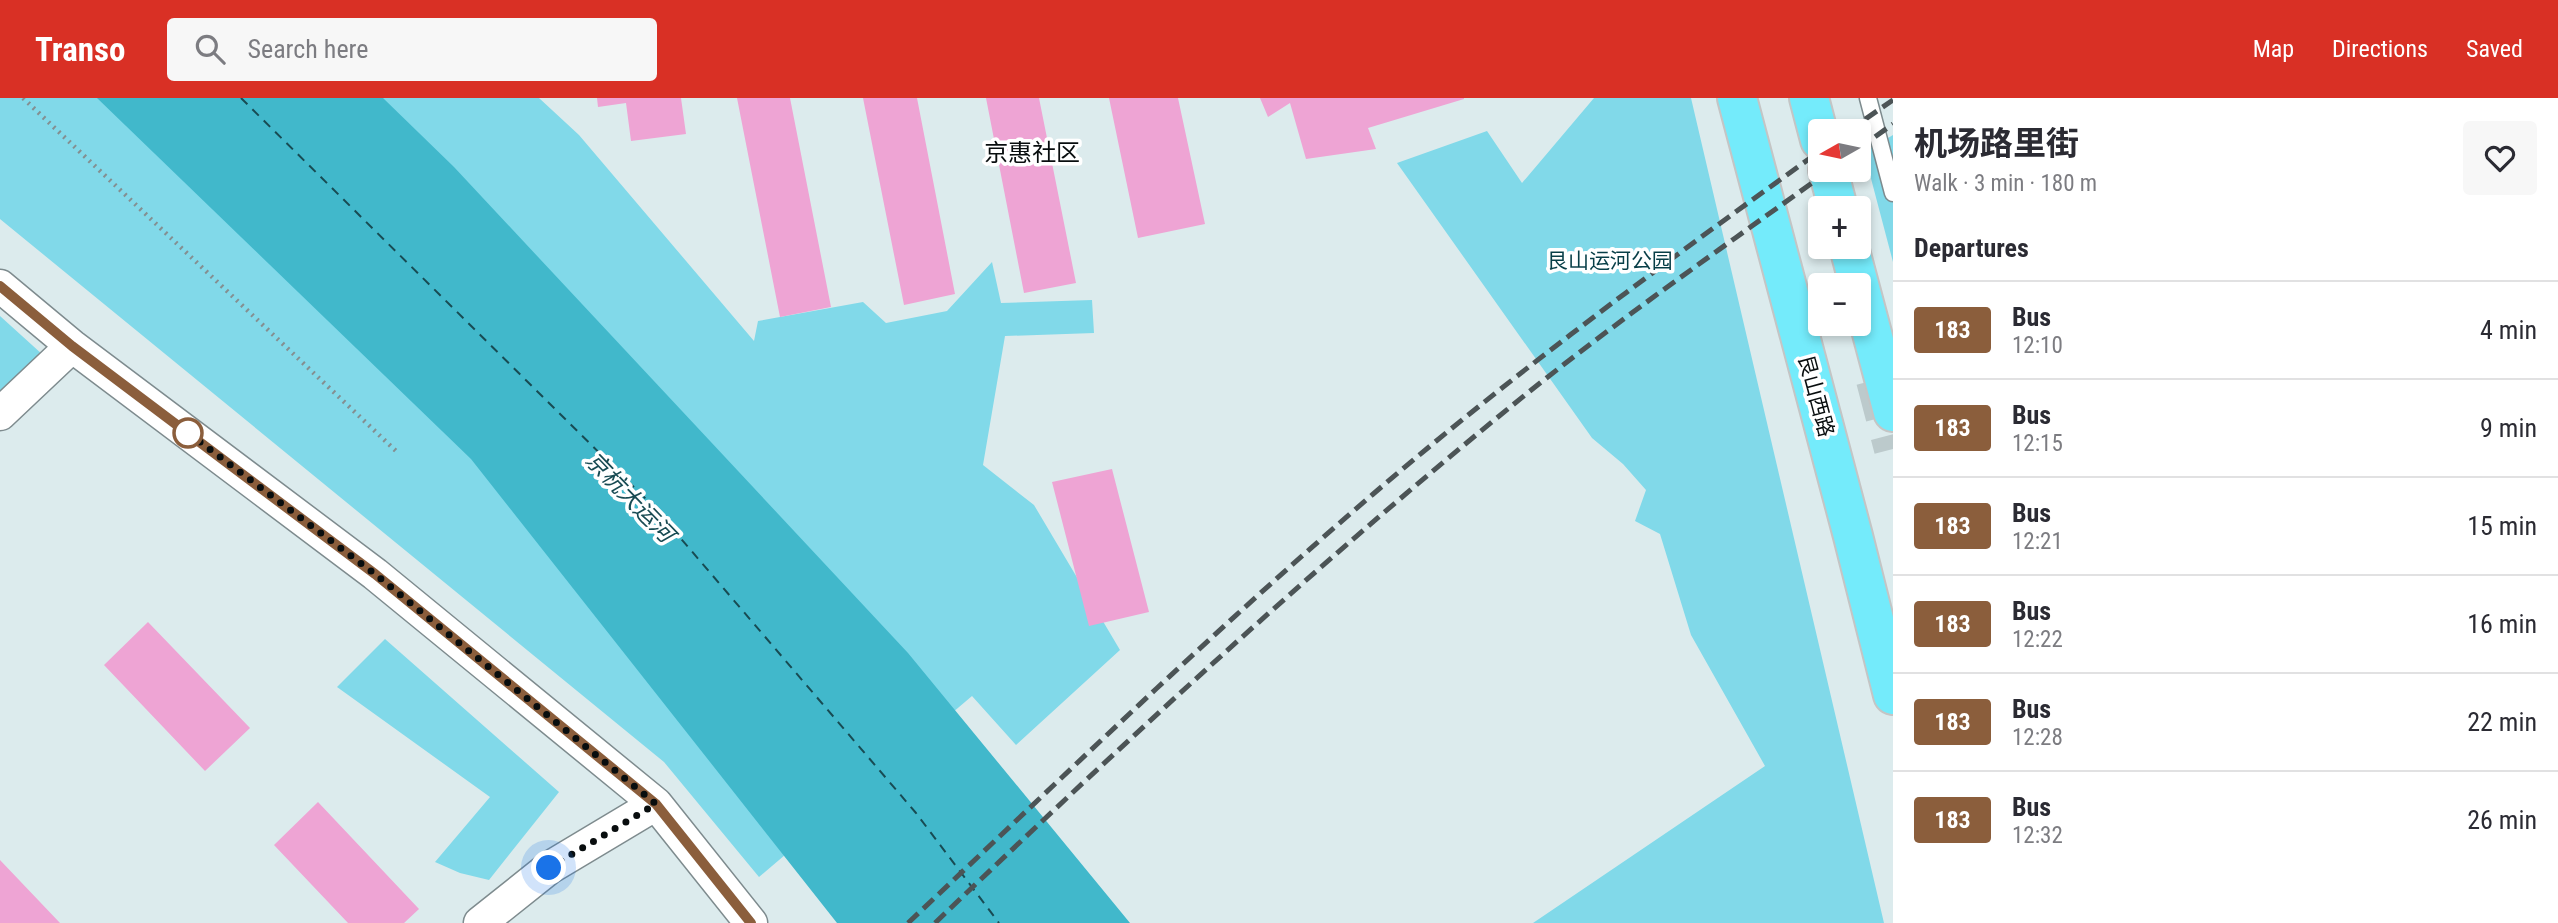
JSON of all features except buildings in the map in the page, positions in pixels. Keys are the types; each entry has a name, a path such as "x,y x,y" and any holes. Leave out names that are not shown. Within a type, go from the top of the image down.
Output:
{"main road":[{"name":"艮山西路","path":"1737,98 1893,695"},
{"path":"1809,98 1814,119"},
{"path":"1852,259 1893,412"}],"street":[{"path":"0,286 72,346 375,574 656,804 751,923"},
{"path":"0,414 72,346"},
{"path":"480,923 549,868 656,804"}],"lane":[{"path":"1868,98 1893,194"}],"path":[{"path":"23,98 396,451"}],"green space":[{"path":"0,98 539,98 579,135 754,341 758,321 863,302 886,323 947,311 992,262 1001,303 1092,300 1094,333 1005,336 983,465 1034,505 1120,650 1016,745 972,696 759,877 664,762 0,219"},
{"name":"艮山运河公园","path":"1594,98 1691,98 1884,923 1533,923 1765,766 1691,635 1660,534 1635,521 1646,490 1623,464 1592,438 1397,163 1487,131 1522,183"},
{"path":"1893,135 1893,262 1871,179 1871,148"},
{"path":"0,316 43,355 0,398"},
{"path":"385,639 559,792 489,880 460,873 435,862 490,797 337,687"}],"water":[{"name":"京杭大运河","path":"97,98 383,98 454,167 908,653 1130,923 837,923 471,459"}],"ferry route":[{"path":"241,98 653,506 916,813 999,923"}],"tunnel":[{"path":"1875,380 1893,449"}],"railway":[{"path":"1865,119 1893,100"},
{"path":"1871,140 1893,124"},
{"path":"908,923 1195,653 1426,449 1536,361 1808,160"},
{"path":"935,923 1075,790 1361,532 1587,346 1813,182"}],"bus line":[{"name":"183","path":"0,286 72,346 375,574 656,804 751,923"}],"district":[{"name":"京惠社区","path":"1032,153"}],"route":[{"path":"188,433 179,426 375,574 656,804 549,868"}]}
